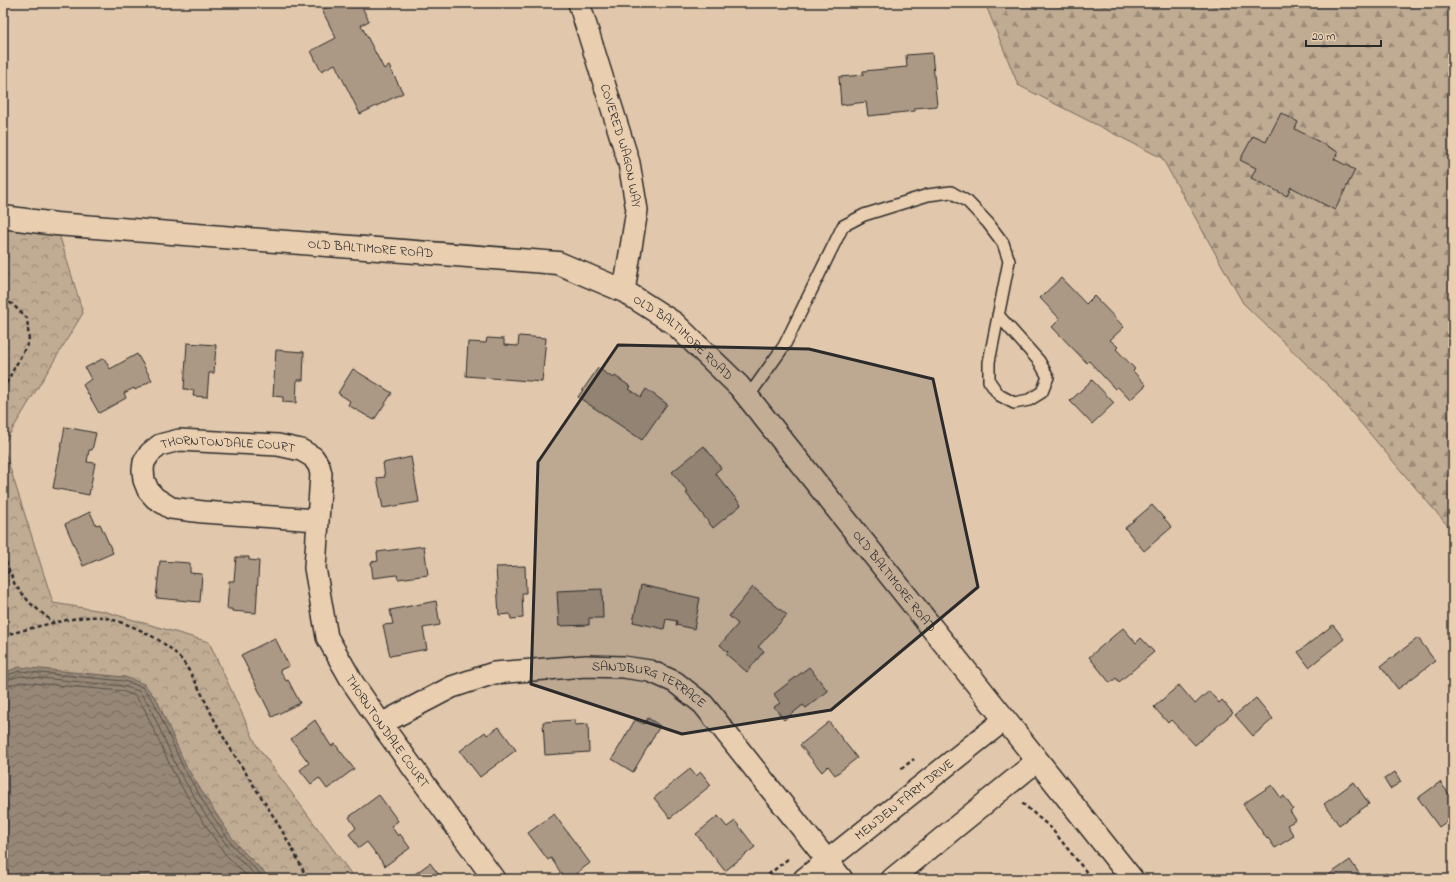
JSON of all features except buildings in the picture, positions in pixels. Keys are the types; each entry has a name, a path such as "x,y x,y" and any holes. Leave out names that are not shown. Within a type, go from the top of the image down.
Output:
{"street":[{"name":"COVERED WAGON WAY","path":"579,3 629,163 637,210 624,292"},
{"name":"OLD BALTIMORE ROAD","path":"3,217 56,224 558,263 624,292 674,323 739,386 1132,879"},
{"name":"THORNTONDALE COURT","path":"317,520 203,512 171,508 155,498 148,490 144,480 144,462 150,453 160,444 179,440 278,445 301,450 313,457 319,466 321,474 315,568 327,637 353,683 381,724 494,879"},
{"name":"SANDBURG TERRACE","path":"381,724 452,687 494,673 586,666 623,667 650,671 675,682 703,704 842,879"},
{"name":"MENDEN FARM DRIVE","path":"804,879 1004,720"},
{"path":"892,879 1037,761"}],"lane":[{"path":"748,397 784,346 843,226 864,215 928,195 951,192 968,202 988,223 1003,243 1009,262 998,315 989,362 989,381 999,395 1014,403 1029,400 1042,392 1048,377 1039,361 998,315"}],"path":[{"path":"3,298 12,304 26,318 29,341 3,389"},
{"path":"3,555 14,585 54,624"},
{"path":"3,579 9,571"},
{"path":"3,636 27,628 100,617 142,630 168,645 184,663 223,737 295,852 307,879"},
{"path":"1012,781 1018,800 1051,828 1092,879"}],"highlighted area":[{"path":"618,345 809,349 933,379 978,587 831,710 682,734 531,684 538,462"}],"green space":[{"path":"985,3 1453,3 1453,532 1331,388 1243,303 1162,158 1018,85"},
{"path":"3,217 56,224 83,313 3,445"},
{"path":"3,446 53,603 103,611 209,642 257,746 355,879 3,879"}],"water":[{"path":"19,667 125,677 144,684 157,700 186,766 211,806 237,845 267,875 269,879 3,879 3,673"}]}
